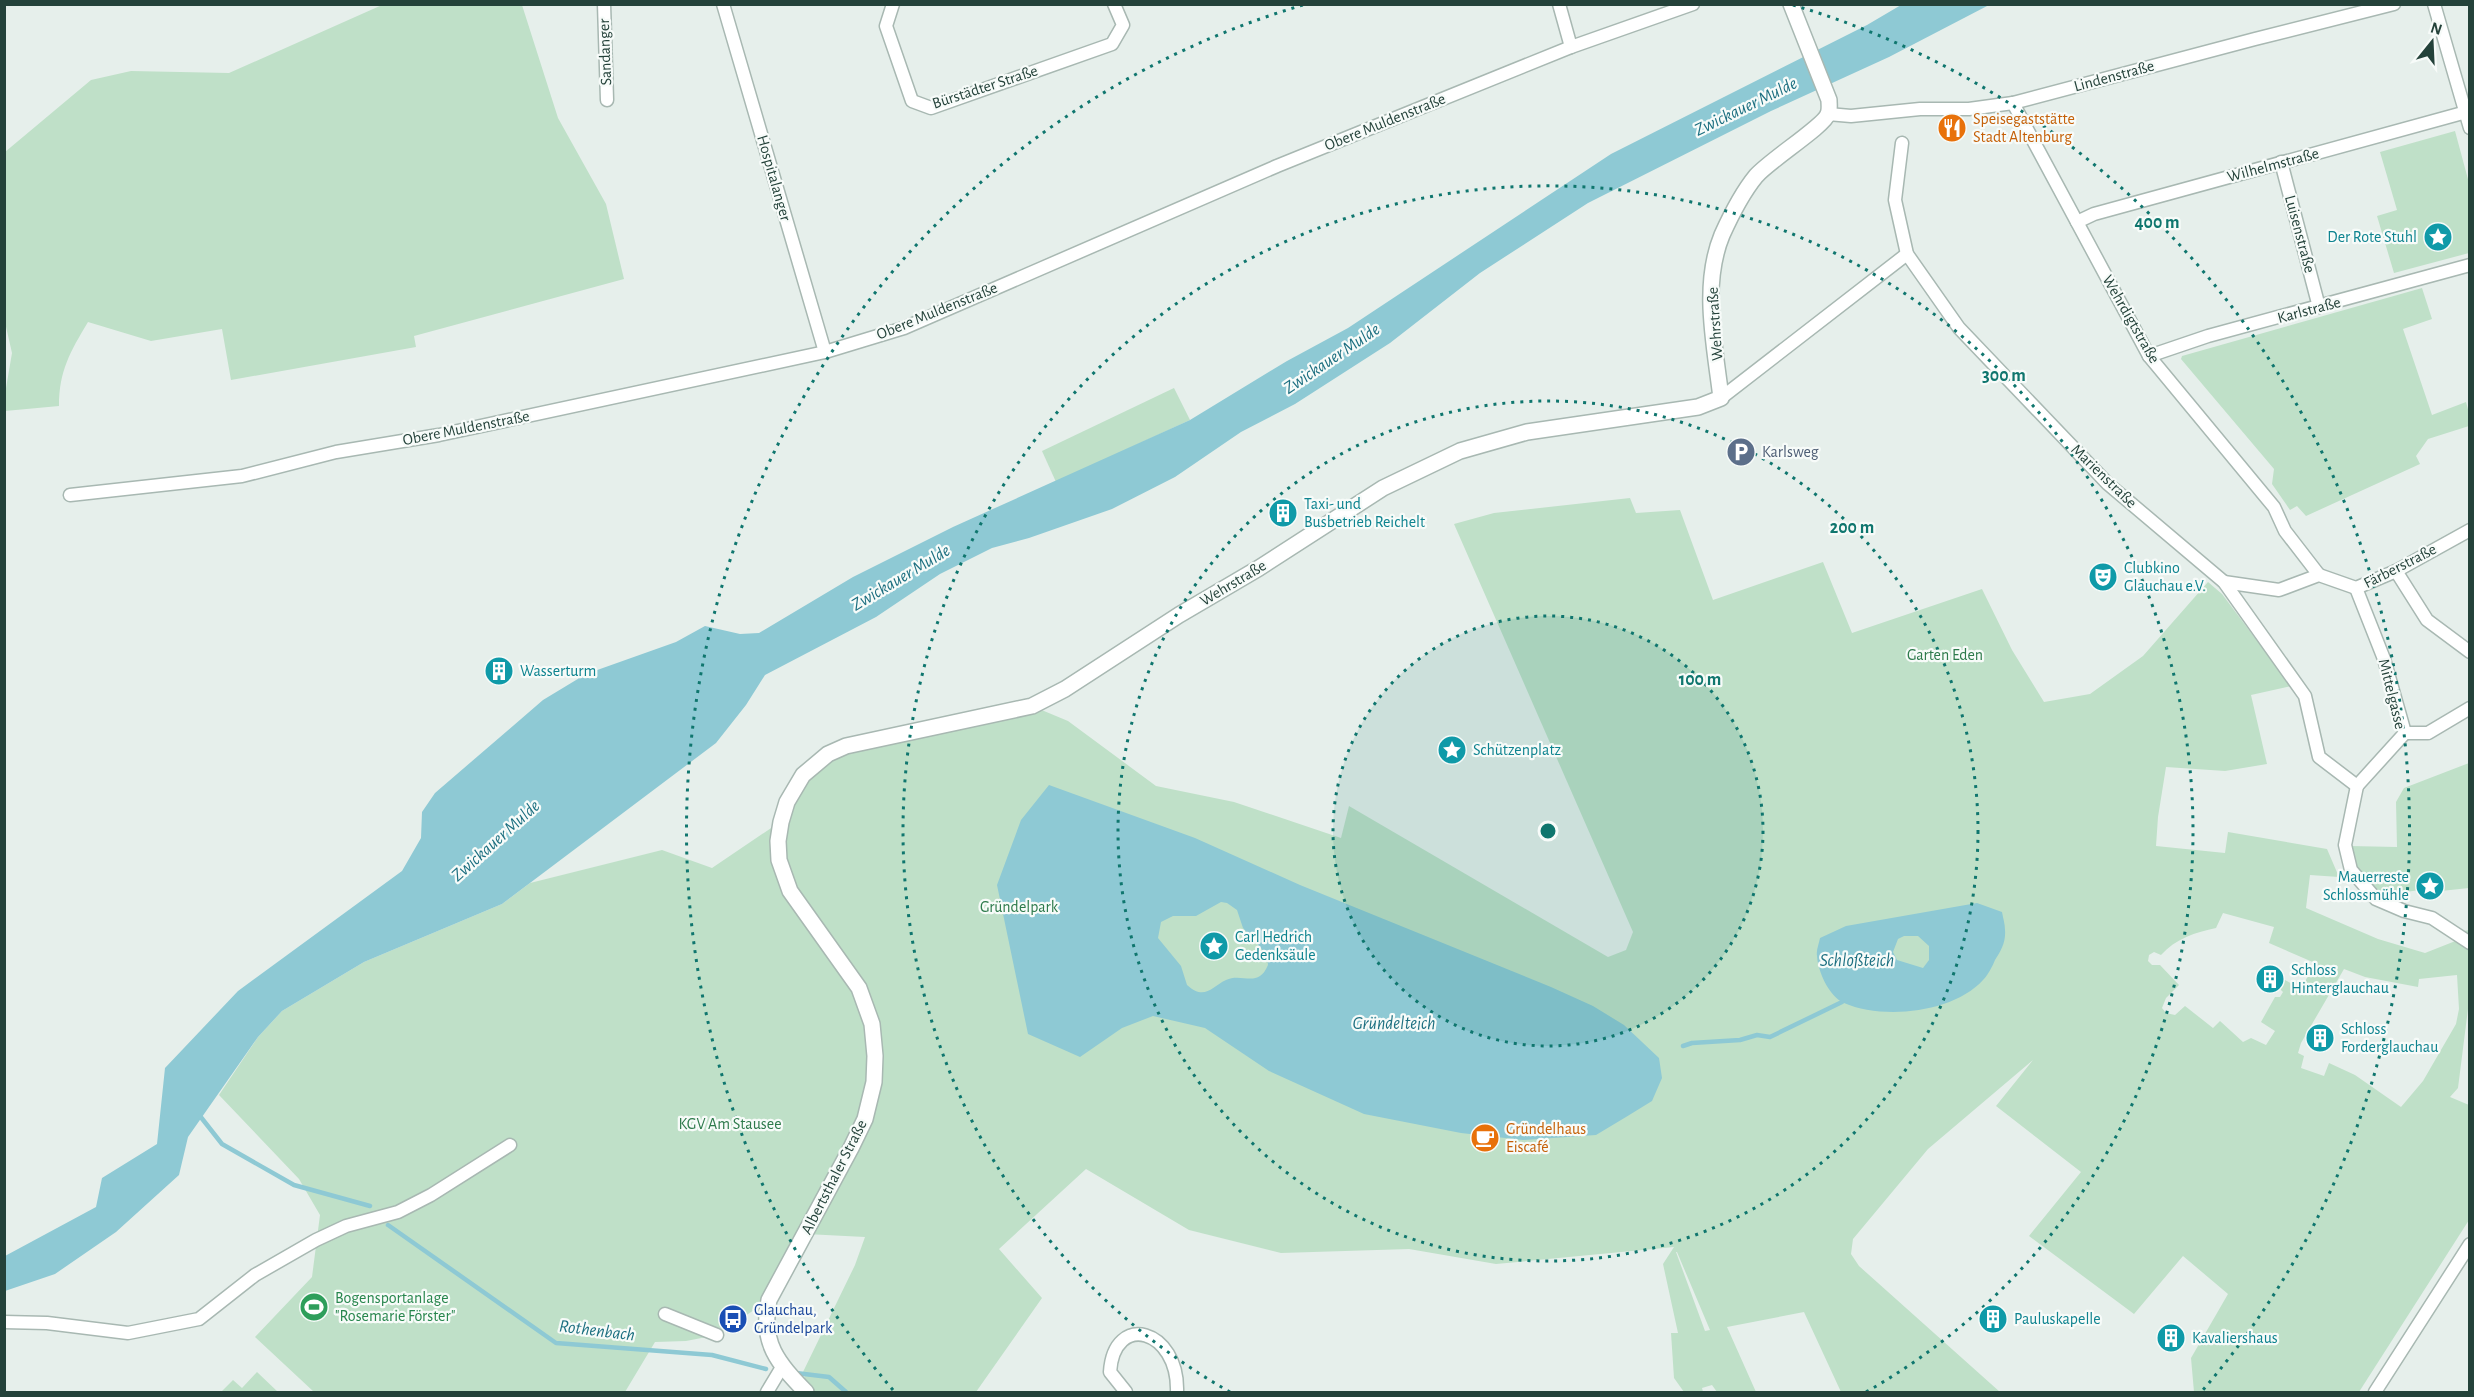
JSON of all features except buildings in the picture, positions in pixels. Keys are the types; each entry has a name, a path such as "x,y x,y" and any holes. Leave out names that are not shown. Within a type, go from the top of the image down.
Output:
{"street":[{"name":"Sandanger","path":"604,4 607,100"},
{"name":"Hospitalanger","path":"723,4 825,352"},
{"name":"Bürstädter Straße","path":"893,4 886,26 912,101 931,108 1112,44 1123,25 1114,4"},
{"path":"1559,4 1571,47"},
{"name":"Obere Muldenstraße","path":"70,495 242,476 336,452 439,435 825,352 904,328 1277,166 1571,47 1693,4"},
{"path":"1791,4 1829,107"},
{"name":"Lindenstraße","path":"1829,107 1851,116 2013,103 2221,47 2394,4"},
{"path":"2434,4 2467,112 2469,128"},
{"name":"Wehrdigtstraße","path":"2013,103 2149,356 2274,507 2285,531 2319,575"},
{"name":"Wehrstraße","path":"1721,398 1711,310 1711,280 1721,237 1757,176 1777,156 1823,122 1829,107"},
{"name":"Wilhelmstraße","path":"2077,222 2094,214 2467,112"},
{"name":"Marienstraße","path":"1902,143 1895,200 1907,254 1959,328 2100,475 2224,582 2305,696 2319,757 2357,786"},
{"name":"Luisenstraße","path":"2281,162 2319,307"},
{"name":"Wehrstraße","path":"781,822 793,788 803,775 828,754 846,746 1032,706 1065,689 1383,488 1460,451 1527,432 1698,407 1721,398 1907,254"},
{"name":"Karlstraße","path":"2149,356 2208,336 2469,265"},
{"name":"Färberstraße","path":"2319,575 2356,588 2396,571 2469,530"},
{"path":"2396,571 2427,620 2468,648"},
{"path":"2224,582 2279,590 2319,575"},
{"name":"Mittelgasse","path":"2356,588 2384,659 2405,733 2357,786"},
{"path":"2405,733 2428,733 2469,708"},
{"path":"2357,786 2345,845 2351,870 2376,899 2404,911 2432,918 2469,943"},
{"name":"Albertsthaler Straße","path":"781,822 778,860 790,891 859,988 872,1024 875,1056 874,1082 865,1119 816,1217 769,1300 766,1330 774,1353 782,1367 806,1392"},
{"path":"4,1322 47,1323 128,1333 199,1319 255,1275 316,1240 346,1226 398,1212 431,1195 510,1145"},
{"path":"2375,1392 2469,1245"},
{"path":"664,1314 717,1335"},
{"path":"1126,1392 1110,1372 1111,1356 1118,1343 1133,1336 1149,1335 1159,1341 1173,1361 1177,1392"},
{"path":"767,1392 782,1367"}],"green space":[{"path":"382,5 522,5 558,118 606,204 624,279 414,336 416,347 231,380 222,329 151,341 88,322 63,372 59,406 5,411 5,394 12,353 4,318 5,152 91,80 131,71 229,73"},
{"path":"2455,131 2469,183 2469,253 2394,273 2377,216 2397,210 2380,152"},
{"path":"2422,288 2432,319 2403,329 2432,415 2466,402 2469,426 2428,439 2416,456 2420,464 2306,516 2297,506 2290,510 2272,484 2274,469 2181,359 2182,356"},
{"path":"1174,388 1190,420 1056,482 1042,451"},
{"path":"1630,498 1636,513 1680,510 1713,600 1823,562 1852,633 1982,589 2012,650 2044,702 2090,694 2143,656 2208,582 2222,594 2291,686 2251,695 2267,764 2225,771 2166,767 2156,846 2225,853 2228,832 2327,849 2339,877 2310,875 2306,908 2378,939 2425,953 2458,940 2464,931 2469,930 2469,1001 2458,1088 2450,1097 2469,1105 2469,1220 2359,1392 2194,1392 2191,1358 2228,1294 2183,1256 2134,1314 2029,1236 2081,1172 1996,1106 2033,1060 1928,1149 1853,1239 1851,1254 1859,1266 2000,1392 1841,1392 1804,1312 1727,1327 1756,1392 1717,1392 1712,1385 1702,1388 1703,1392 1684,1392 1674,1378 1671,1333 1678,1333 1663,1264 1674,1247 1496,1264 1409,1249 1281,1253 1189,1230 1086,1169 999,1249 1042,1298 976,1392 809,1392 803,1372 855,1265 865,1237 806,1234 769,1300 717,1335 686,1341 655,1342 625,1392 314,1392 255,1337 312,1277 320,1215 299,1179 219,1095 258,1037 282,1011 364,962 502,904 530,883 662,850 712,868 780,822 787,802 828,754 1032,706 1068,721 1156,786 1234,802 1341,838 1349,806 1608,957 1626,950 1633,932 1454,524 1494,513","holes":["2223,913 2274,927 2269,943 2315,963 2301,989 2285,980 2280,989 2283,992 2280,997 2275,997 2261,1022 2275,1031 2266,1045 2251,1038 2243,1042 2220,1021 2213,1028 2185,1006 2175,1015 2166,1013 2162,1008 2166,998 2179,985 2160,965 2152,965 2148,961 2149,955 2154,952 2161,955 2186,937 2216,928","2344,969 2365,977 2418,987 2419,979 2457,975 2459,1009 2456,1024 2423,1081 2401,1107 2355,1075 2329,1063 2324,1076 2301,1068 2304,1056 2298,1053 2301,1043","1676,1252 1710,1330 1705,1331"]},
{"path":"2469,763 2469,888 2441,891 2435,888 2376,896 2355,866 2350,846 2397,847 2396,802 2404,788"},
{"path":"257,1372 278,1392 221,1392 233,1380 242,1388"}],"water":[{"name":"Zwickauer Mulde","path":"1901,5 1989,5 1889,57 1771,111 1588,203 1480,273 1390,343 1295,404 1241,432 1175,477 1112,509 1029,538 992,548 940,574 876,617 765,675 746,705 716,743 502,904 364,962 282,1011 258,1037 188,1137 179,1175 116,1232 55,1274 5,1291 5,1256 96,1207 102,1178 157,1144 165,1068 238,991 402,871 421,838 422,812 435,793 543,700 586,674 676,642 705,626 740,634 759,633 853,577 953,527 1190,420 1287,361 1348,328 1611,154 1867,25"},
{"name":"Gründelteich","path":"1049,785 1195,838 1300,885 1593,1006 1624,1025 1659,1058 1662,1078 1652,1101 1596,1135 1523,1140 1461,1133 1364,1114 1269,1071 1205,1028 1153,1016 1122,1028 1080,1057 1028,1034 997,885 1021,820","holes":["1221,902 1237,910 1243,928 1267,955 1268,965 1264,972 1255,978 1232,978 1208,991 1193,990 1187,985 1181,966 1158,938 1161,922 1173,916 1196,916"]},
{"name":"Schloßteich","path":"1977,903 2002,912 2005,938 1988,973 1970,991 1936,1006 1897,1012 1878,1011 1860,1008 1839,1000 1829,989 1822,976 1817,954 1820,938 1846,926","holes":["1904,936 1918,936 1929,946 1929,960 1923,968 1897,960 1893,952 1898,939"]}],"waterway":[{"path":"1683,1046 1692,1043 1740,1040 1757,1035 1770,1037 1842,1002"},
{"name":"Rothenbach","path":"200,1116 222,1144 294,1185 370,1206"},
{"name":"Rothenbach","path":"388,1225 556,1343 712,1355 766,1369"},
{"name":"Rothenbach","path":"796,1373 829,1377 846,1392"}],"place":[{"name":"Speisegaststätte Stadt Altenburg","path":"1952,128"},
{"name":"Der Rote Stuhl","path":"2438,237"},
{"name":"Karlsweg","path":"1741,452"},
{"name":"Taxi- und Busbetrieb Reichelt","path":"1283,513"},
{"name":"Clubkino Glauchau e.V.","path":"2103,577"},
{"name":"Wasserturm","path":"499,671"},
{"name":"Schützenplatz","path":"1452,750"},
{"name":"Mauerreste Schlossmühle","path":"2430,886"},
{"name":"Carl Hedrich Gedenksäule","path":"1214,946"},
{"name":"Schloss Hinterglauchau","path":"2270,979"},
{"name":"Schloss Forderglauchau","path":"2320,1038"},
{"name":"Gründelhaus Eiscafé","path":"1485,1138"},
{"name":"Bogensportanlage \"Rosemarie Förster\"","path":"314,1307"},
{"name":"Glauchau, Gründelpark","path":"733,1319"},
{"name":"Pauluskapelle","path":"1993,1319"},
{"name":"Kavaliershaus","path":"2171,1338"}],"park label":[{"name":"Garten Eden","path":"1945,655"},
{"name":"Gründelpark","path":"1019,907"},
{"name":"KGV Am Stausee","path":"730,1124"}]}
